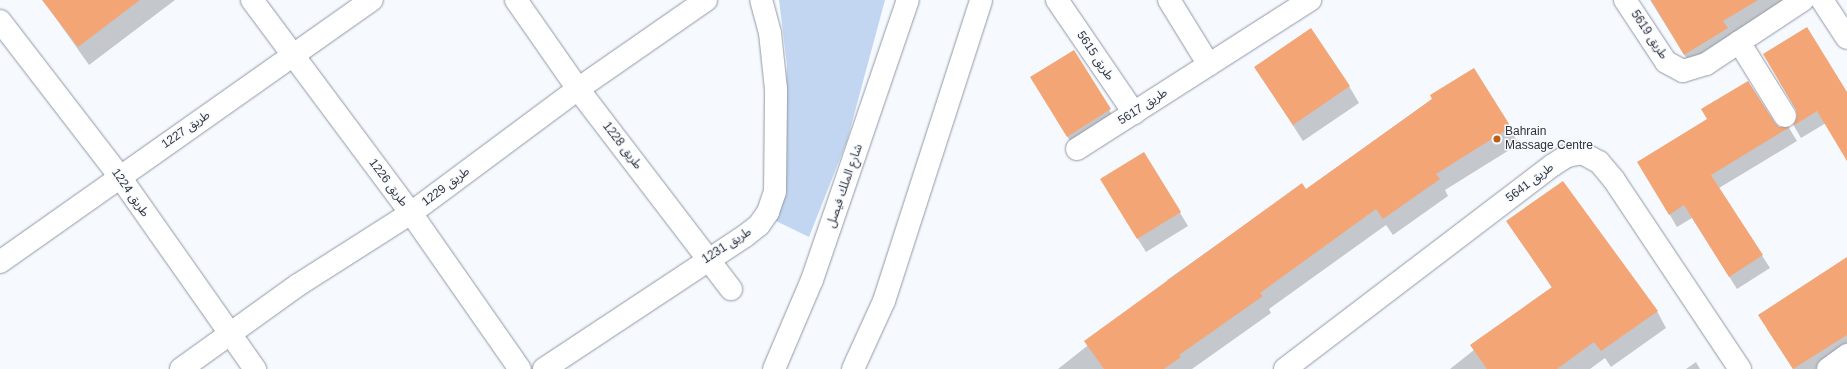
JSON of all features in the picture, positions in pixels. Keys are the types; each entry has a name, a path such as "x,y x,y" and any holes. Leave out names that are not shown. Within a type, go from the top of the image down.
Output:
{"street":[{"name":"طريق 1226","path":"252,0 411,213 520,369"},
{"name":"طريق 1227","path":"0,262 372,0"},
{"name":"طريق 1228","path":"516,0 578,89 709,258 732,290"},
{"name":"طريق 1229","path":"181,369 228,333 298,285 411,213 578,89 706,0"},
{"name":"طريق 1231","path":"544,369 759,225 768,212 775,192 776,89 770,33 761,0"},
{"name":"شارع الملك فيصل","path":"774,369 812,280 908,0"},
{"path":"853,369 884,301 981,0"},
{"name":"طريق 5615","path":"1057,0 1134,113"},
{"path":"1169,0 1209,65"},
{"name":"طريق 5617","path":"1077,149 1310,0"},
{"name":"طريق 5619","path":"1625,0 1666,62 1674,68 1683,71 1699,68 1803,0"},
{"path":"1822,0 1847,38"},
{"name":"طريق 1224","path":"0,20 120,177 228,333 255,369"},
{"path":"1739,42 1785,116"},
{"name":"طريق 5641","path":"1285,369 1553,165 1567,156 1582,153 1599,162 1614,180 1740,369"},
{"path":"1828,369 1847,355"}],"shaded area":[{"path":"779,0 885,0 847,141 809,237 776,221 784,144 787,65"}],"building":[{"path":"42,0 140,0 78,47"},
{"path":"1651,0 1758,0 1723,21 1728,28 1684,55"},
{"path":"1807,27 1847,92 1847,161 1817,111 1793,126 1797,116 1796,110 1763,54"},
{"path":"1311,28 1350,86 1293,125 1254,67"},
{"path":"1074,50 1111,109 1067,137 1030,77"},
{"path":"1474,68 1511,127 1436,174 1440,179 1383,219 1376,209 1260,293 1263,296 1179,355 1181,357 1164,369 1104,369 1084,341 1302,183 1306,189 1432,99 1430,95"},
{"path":"1748,81 1775,123 1779,127 1790,127 1711,175 1763,255 1729,277 1684,205 1669,215 1637,162 1707,119 1701,109"},
{"path":"1144,152 1181,212 1137,239 1100,179"},
{"path":"1563,181 1658,311 1601,351 1594,342 1557,369 1487,369 1470,345 1552,287 1506,221"},
{"path":"1847,257 1847,335 1793,369 1758,315"}],"place":[{"name":"Bahrain Massage Centre","path":"1497,139"}]}
